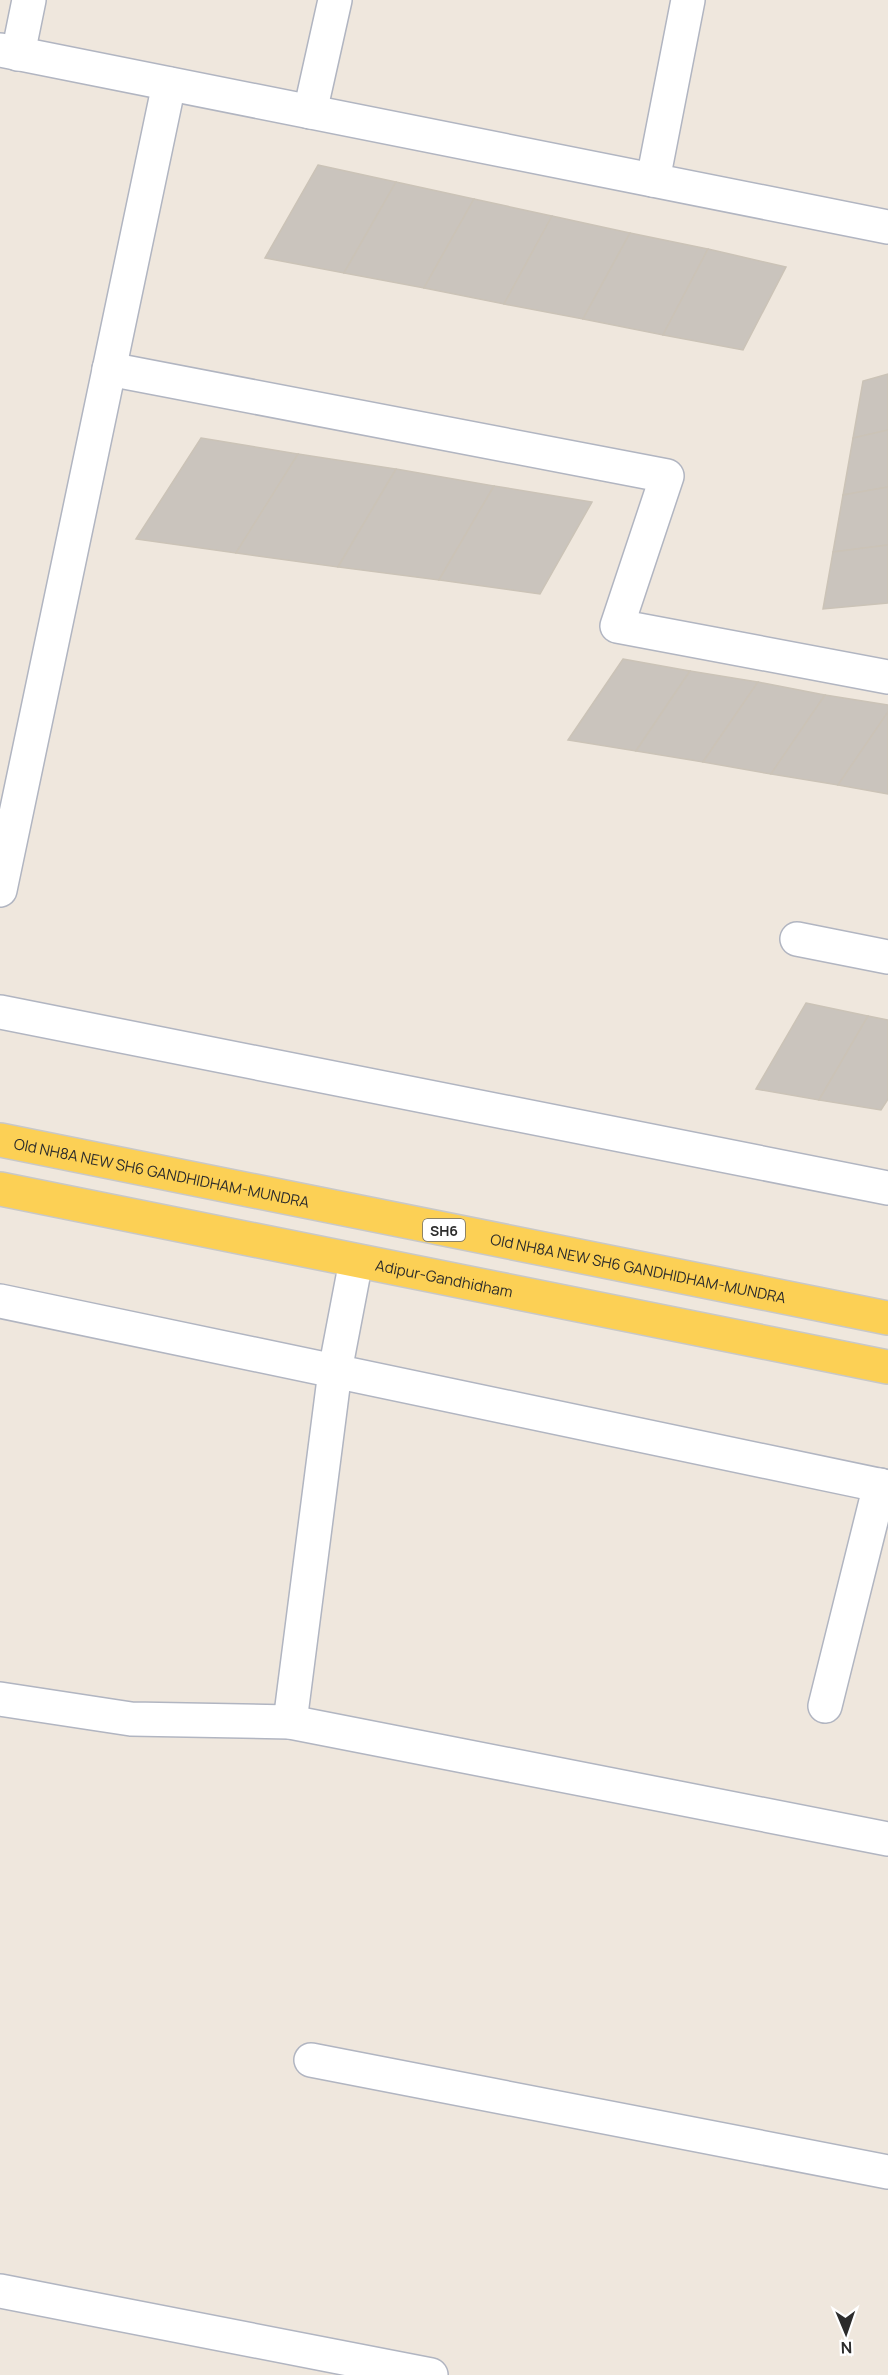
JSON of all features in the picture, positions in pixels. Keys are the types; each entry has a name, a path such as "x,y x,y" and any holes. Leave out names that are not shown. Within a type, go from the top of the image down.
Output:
{"main road":[{"name":"Old NH8A NEW SH6 GANDHIDHAM-MUNDRA","path":"0,1140 888,1318"},
{"name":"Adipur-Gandhidham","path":"0,1189 888,1367"}],"street":[{"path":"29,0 9,52 888,227"},
{"path":"310,112 335,0"},
{"path":"652,180 688,0"},
{"path":"0,890 169,84"},
{"path":"109,369 666,476 617,626 888,677"},
{"path":"797,939 888,957"},
{"path":"0,1011 888,1188"},
{"path":"290,1722 335,1371 356,1261"},
{"path":"0,1301 884,1486 825,1706"},
{"path":"0,1700 132,1719 290,1722 888,1839"},
{"path":"311,2060 888,2172"},
{"path":"0,2291 430,2375"}],"building":[{"path":"318,165 396,182 344,273 265,258"},
{"path":"396,182 474,199 424,288 344,273"},
{"path":"474,199 552,216 504,304 424,288"},
{"path":"552,216 630,233 583,319 504,304"},
{"path":"630,233 708,249 663,335 583,319"},
{"path":"708,249 786,267 743,350 663,335"},
{"path":"888,374 888,430 853,438 863,381"},
{"path":"888,430 888,487 843,495 853,438"},
{"path":"201,438 298,454 236,553 136,539"},
{"path":"298,454 396,469 338,567 236,553"},
{"path":"396,469 494,486 439,580 338,567"},
{"path":"494,486 592,502 540,594 439,580"},
{"path":"888,487 888,545 833,552 843,495"},
{"path":"888,545 888,603 823,609 833,552"},
{"path":"623,659 690,671 636,751 568,740"},
{"path":"690,671 758,682 703,762 636,751"},
{"path":"758,682 825,695 771,774 703,762"},
{"path":"825,695 888,705 888,712 838,785 771,774"},
{"path":"888,712 888,794 838,785"},
{"path":"806,1003 868,1016 819,1100 756,1089"},
{"path":"868,1016 888,1020 888,1099 881,1110 819,1100"}]}
